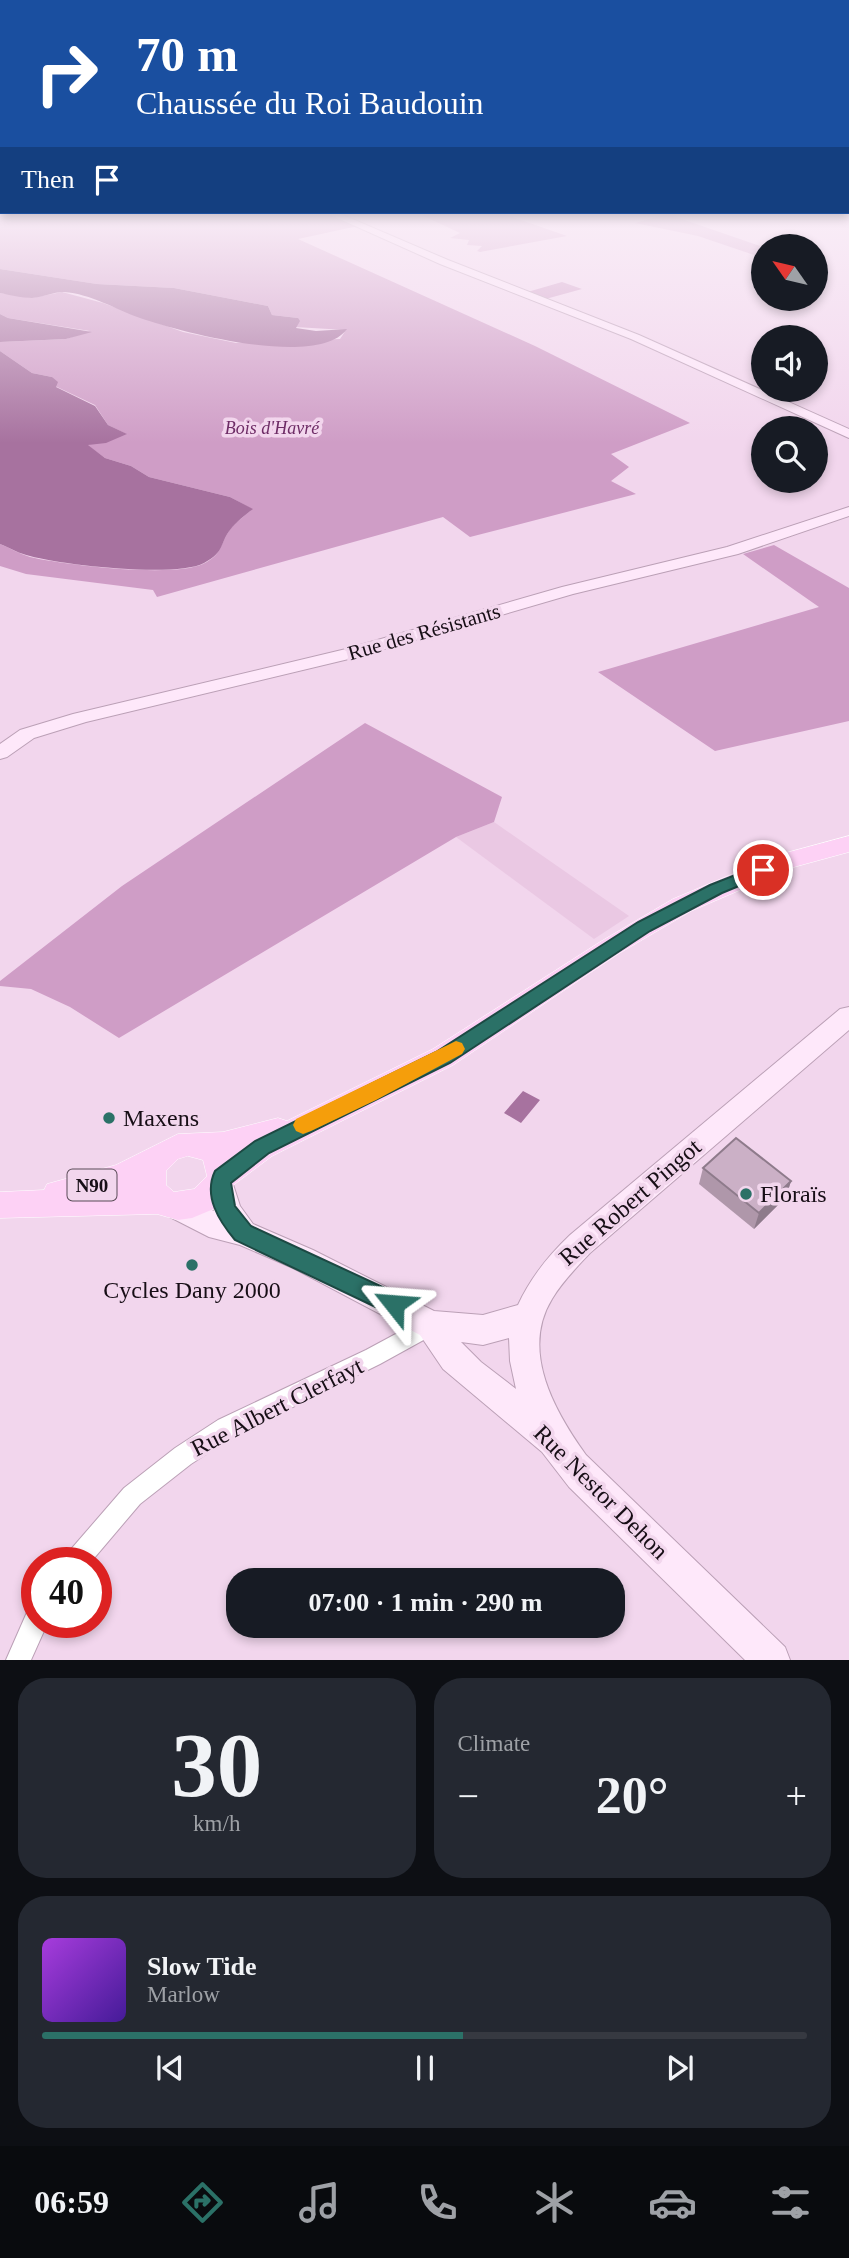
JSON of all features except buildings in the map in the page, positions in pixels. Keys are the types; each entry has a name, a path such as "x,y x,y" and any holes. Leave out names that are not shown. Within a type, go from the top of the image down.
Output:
{"main road":[{"path":"318,1118 223,1144 195,1143 174,1147 157,1160 151,1171 150,1183 155,1194 169,1203 202,1201 221,1181 262,1147 443,1057 620,941 682,905 786,861 849,844"},
{"path":"195,1143 208,1147 218,1155 222,1165 221,1181"},
{"name":"N90","path":"12,1204 121,1177 157,1160"},
{"name":"N90","path":"12,1204 169,1203"}],"street":[{"path":"511,288 635,337 849,434"},
{"name":"Rue des Résistants","path":"0,753 27,734 80,718 351,653 568,590 732,551 849,511"},
{"name":"Rue Robert Pingot","path":"555,1441 527,1380 524,1346 529,1314 541,1288 559,1262 849,1016"},
{"path":"221,1181 230,1219 243,1233"},
{"name":"Rue Nestor Dehon","path":"169,1203 219,1228 243,1233 375,1294 431,1325 483,1330 505,1325 529,1314"},
{"name":"Rue Nestor Dehon","path":"431,1325 439,1343 496,1395 555,1441 581,1475 772,1660"},
{"name":"Rue Albert Clerfayt","path":"88,1547 132,1496 183,1456 226,1428 373,1357 431,1325"},
{"path":"18,1660 28,1638"}],"shaded area":[{"path":"0,288 176,288 268,306 272,315 298,318 300,321 296,328 316,331 347,329 331,341 308,346 248,344 159,324 74,293 60,292 32,298 0,293"},
{"path":"0,314 8,318 92,332 66,339 0,342"},
{"path":"0,351 32,373 52,377 58,382 56,387 95,406 108,425 127,434 106,443 88,445 105,458 131,466 149,477 230,497 253,509 232,527 216,555 204,563 170,570 67,563 30,556 0,544"},
{"path":"494,822 629,916 594,939 456,837"},
{"path":"523,1091 540,1100 521,1123 504,1113"}],"green space":[{"name":"Bois d'Havré","path":"176,288 408,288 535,346 690,423 611,454 629,467 611,481 636,494 470,537 443,517 157,597 153,590 26,574 0,566 0,544 30,557 67,563 118,569 188,568 203,564 214,557 231,528 252,509 230,497 149,477 131,466 105,458 87,445 126,434 108,425 95,405 55,386 52,377 32,373 0,351 0,342 66,339 90,331 8,318 0,314 0,293 32,298 62,292 103,303 183,332 236,343 340,339 346,330 295,327 298,318 272,315 268,306"},
{"path":"540,288 582,289 542,300 524,293"},
{"path":"774,545 849,588 849,721 715,751 598,672 819,607 743,554"},
{"path":"365,723 502,797 494,822 456,837 119,1038 70,1007 31,989 0,986 0,981 122,886"}],"slow traffic":[{"path":"303,1125 369,1095 456,1049"}],"place":[{"name":"Maxens","path":"109,1118"},
{"name":"Floraïs","path":"746,1194"},
{"name":"Cycles Dany 2000","path":"192,1265"}],"route":[{"path":"394,1304 243,1233 230,1219 224,1206 220,1184 222,1177 262,1147 443,1057 644,926 682,905 763,870"}]}
